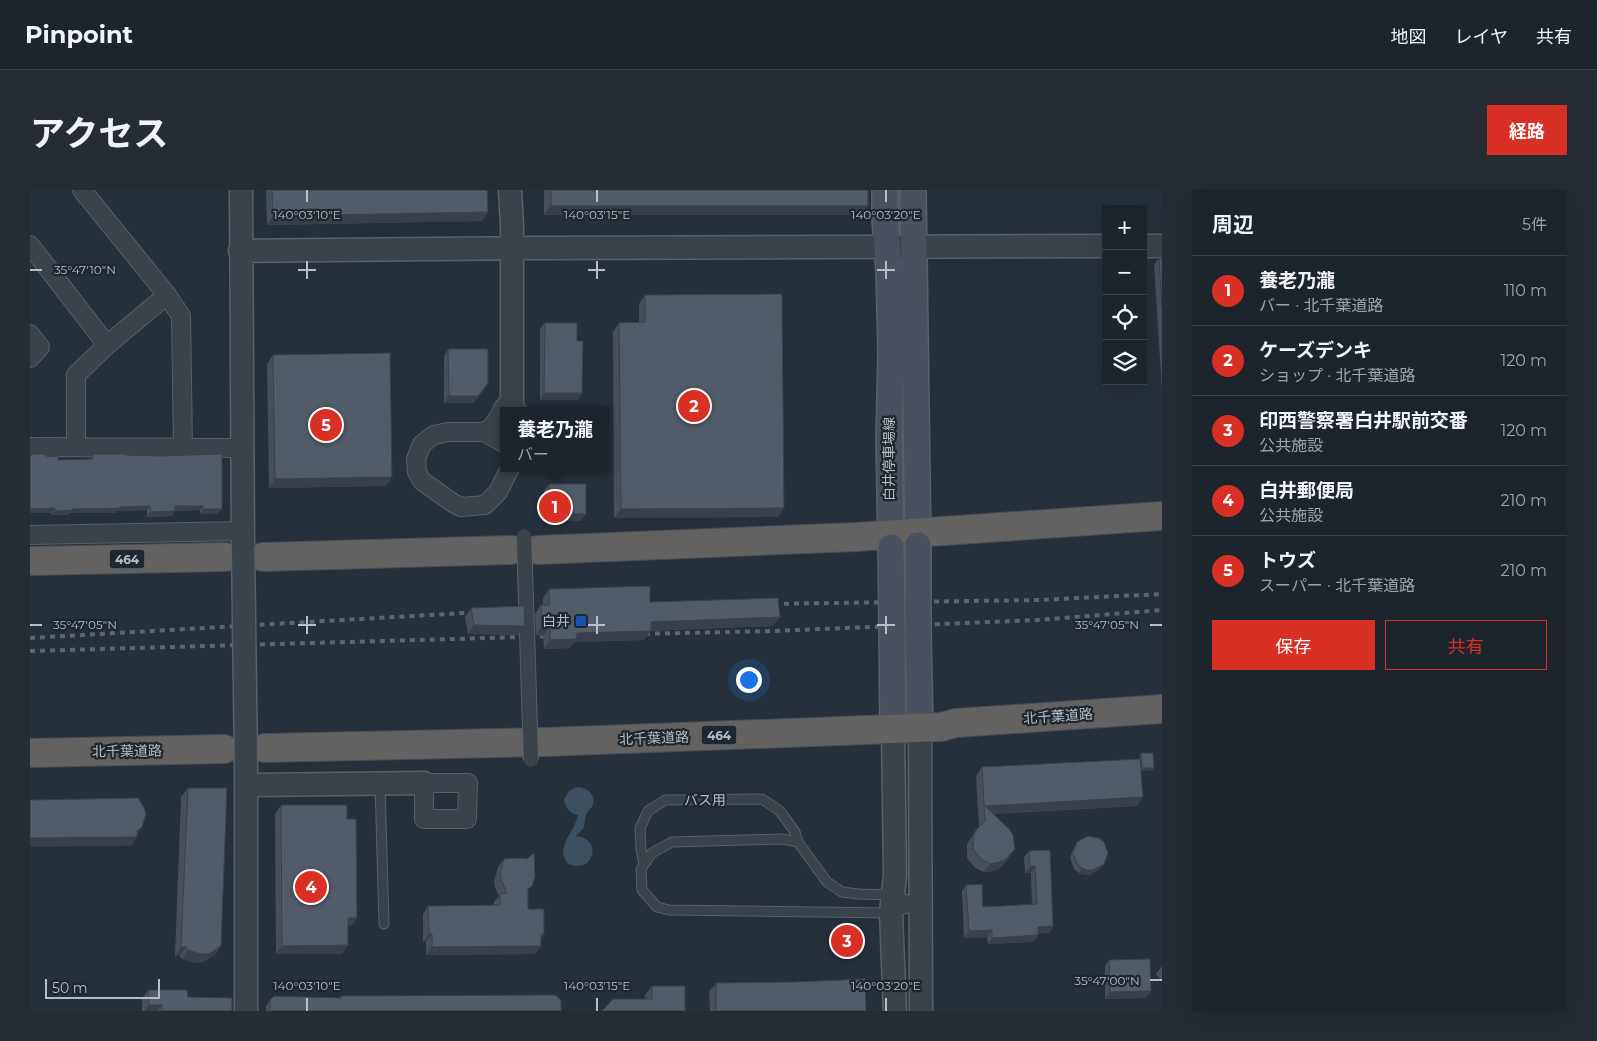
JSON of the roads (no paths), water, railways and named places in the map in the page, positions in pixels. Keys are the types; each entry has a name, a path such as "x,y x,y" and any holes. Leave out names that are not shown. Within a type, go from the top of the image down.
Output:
{"highway":[{"name":"464","path":"30,561 243,548 891,541 1162,516"},
{"name":"北千葉道路","path":"30,753 245,753 556,741 920,722 941,727 956,723 1162,709"}],"main road":[{"name":"白井停車場線","path":"885,190 891,351 889,440 893,724"},
{"name":"白井停車場線","path":"913,190 920,722"}],"street":[{"path":"82,190 167,295 181,316 183,448"},
{"path":"241,190 246,1011"},
{"path":"510,190 514,405"},
{"path":"30,245 107,345"},
{"path":"240,251 1102,246"},
{"path":"1147,246 1162,246"},
{"path":"76,446 76,375 107,345 167,295"},
{"path":"30,334 40,347 30,358"},
{"path":"484,432 492,427 500,415"},
{"path":"500,441 484,432 448,432 434,435 422,444 416,459 417,472 422,481 461,507 486,505 498,492 508,472"},
{"path":"30,447 242,448"},
{"path":"30,535 243,548"},
{"path":"524,545 531,760"},
{"path":"920,722 921,1011"},
{"path":"893,724 894,875 892,904 895,1011"},
{"path":"246,785 424,783"}],"lane":[{"path":"380,784 384,924"},
{"name":"バス用","path":"762,799 780,812 795,832 798,842 828,882 842,892 858,894 892,904 669,910 657,907 642,890 641,869 644,864 640,828 648,811 665,800 762,799"},
{"path":"644,864 652,853 672,842 782,839 798,842"},
{"path":"892,904 920,904"},
{"path":"892,904 920,904"}],"water":[{"path":"577,787 584,788 590,792 594,801 586,815 583,828 576,836 590,843 592,856 583,865 576,866 567,863 563,854 565,844 578,815 569,810 564,800 569,791"}],"railway":[{"path":"764,604 1039,600 1162,594"},
{"path":"509,611 552,609"},
{"path":"635,634 773,631 1038,620 1162,610"},
{"path":"30,638 482,612"},
{"path":"30,651 558,636"}],"place":[{"name":"ケーズデンキ","path":"694,406"},
{"name":"トウズ","path":"326,425"},
{"name":"養老乃瀧","path":"555,507"},
{"name":"白井","path":"581,621"},
{"name":"白井郵便局","path":"311,887"},
{"name":"印西警察署白井駅前交番","path":"847,941"}]}
